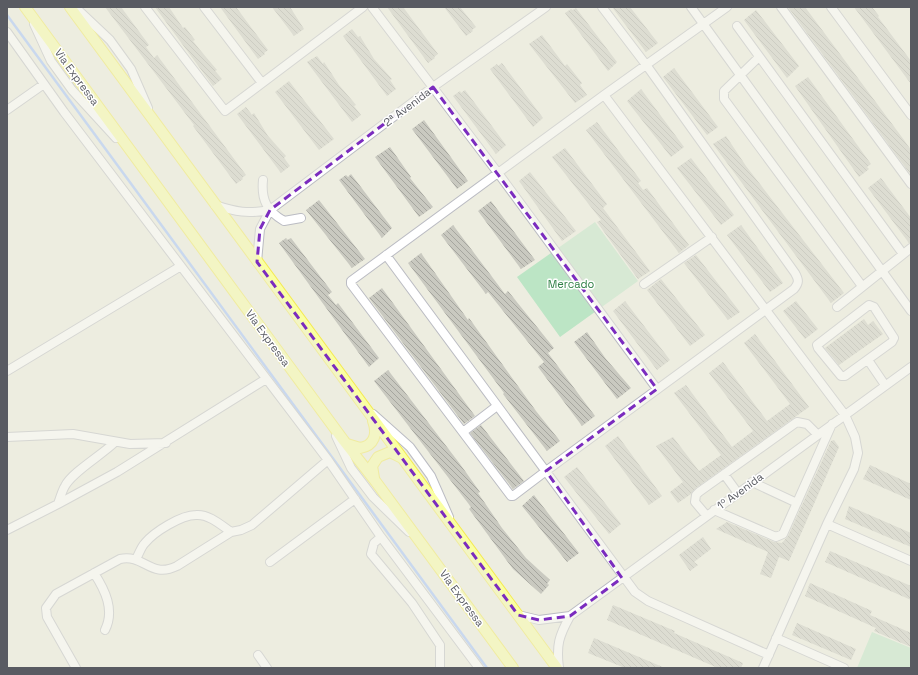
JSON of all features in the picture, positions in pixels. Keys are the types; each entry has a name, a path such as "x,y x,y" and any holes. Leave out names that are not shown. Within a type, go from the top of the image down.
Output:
{"main road":[{"path":"70,7 372,419 405,461 558,668"},
{"name":"Via Expressa","path":"26,8 329,421 376,482 513,668"},
{"path":"344,441 354,447 362,448 368,445 374,439 376,434 372,419"},
{"path":"376,482 372,469 378,457 382,454 390,452 398,455 405,461"}],"street":[{"path":"76,7 110,40 131,70 154,122"},
{"path":"145,7 224,111 363,7"},
{"path":"204,7 262,83"},
{"path":"372,7 434,87 657,389"},
{"name":"2ª Avenida","path":"270,210 434,87 546,7"},
{"path":"602,7 647,66 798,278 798,284 794,290 657,389 546,471 515,496 511,496 351,284 351,281 604,95 647,66 727,7"},
{"path":"691,7 911,311"},
{"path":"781,7 911,184"},
{"path":"831,7 911,115"},
{"path":"737,26 903,254"},
{"path":"7,32 44,84 328,460 381,537 479,668"},
{"path":"759,57 724,92 724,99 862,286"},
{"path":"7,110 44,84"},
{"path":"604,95 767,309 844,415 855,437 858,453 854,469 827,524 763,668"},
{"path":"263,180 263,200 270,210 284,221 301,218"},
{"path":"215,205 228,210 251,214 270,210"},
{"path":"257,262 260,229 270,210"},
{"path":"644,284 712,237"},
{"path":"837,307 881,270 911,248"},
{"path":"386,255 546,471 622,578 635,592 648,601 769,655"},
{"path":"7,371 181,266"},
{"path":"869,305 872,305 894,338 892,342 868,360 845,376 841,376 817,345 869,305"},
{"path":"868,360 885,385"},
{"name":"1º Avenida","path":"570,616 737,492 911,366"},
{"path":"7,530 117,472 167,443 266,379"},
{"path":"358,400 410,447 431,476 454,527"},
{"path":"462,432 497,406"},
{"path":"329,421 352,468 373,497 423,546"},
{"path":"706,515 695,502 696,495 724,474 797,422 807,424 817,434"},
{"path":"714,510 776,537 781,537 832,424"},
{"path":"7,437 73,434 130,444 167,443"},
{"path":"58,504 65,485 72,477 115,442"},
{"path":"76,668 47,617 46,608 56,594 120,559 136,559 154,570 168,571 231,532 241,530 252,525 328,460"},
{"path":"724,474 737,492"},
{"path":"752,482 797,503"},
{"path":"270,562 355,499"},
{"path":"136,559 144,543 155,533 183,518 197,514 212,518 231,532"},
{"path":"827,524 911,561"},
{"path":"381,537 374,543 371,554 412,603 440,645 440,668"},
{"path":"94,573 102,586 109,608 108,623 104,630"},
{"path":"518,615 539,620 570,616"},
{"path":"558,668 557,651 559,639 570,616"},
{"path":"776,638 844,668"},
{"path":"258,655 267,668"}],"highlighted area":[{"path":"433,87 657,389 546,471 622,578 570,616 539,620 518,615 257,262 260,229 270,210"}],"green space":[{"name":"Mercado","path":"595,222 638,281 560,337 517,277"},
{"path":"872,632 911,648 911,668 857,668"}],"building":[{"path":"105,7 121,7 149,45 146,47 154,58 157,55 246,175 242,178 243,179 236,184 193,126 194,125"},
{"path":"155,7 169,7 183,28 185,27 195,40 193,41 217,70 215,71 222,79 213,86"},
{"path":"220,7 236,7 268,50 264,53 265,54 258,59"},
{"path":"272,7 290,7 304,29 294,36"},
{"path":"387,7 403,7 438,54 434,57 435,58 428,63"},
{"path":"444,7 460,7 476,27 466,36"},
{"path":"612,7 630,7 658,43 646,52"},
{"path":"788,7 805,7 904,140 911,150 911,175"},
{"path":"854,7 872,7 879,16 878,17 911,61 911,84"},
{"path":"576,8 617,62 608,71 565,13"},
{"path":"756,10 799,66 787,78 744,20"},
{"path":"352,29 358,37 360,36 374,59 392,79 390,80 396,89 387,96 343,36"},
{"path":"542,35 565,66 567,64 582,83 580,85 587,95 575,103 529,44"},
{"path":"317,56 323,64 324,62 339,85 356,105 354,106 361,115 352,122 307,62"},
{"path":"502,63 543,118 533,127 490,69 497,64 498,66"},
{"path":"674,68 718,127 707,135 663,77"},
{"path":"808,77 871,164 867,167 869,169 859,177 795,86"},
{"path":"289,81 334,139 319,150 275,92"},
{"path":"641,89 684,147 671,157 627,101"},
{"path":"465,90 506,145 496,154 453,96 460,91 461,93"},
{"path":"246,107 252,115 254,113 268,136 286,156 284,158 290,166 281,173 237,114"},
{"path":"424,120 468,181 457,189 412,129"},
{"path":"597,122 641,181 638,183 643,190 647,188 689,245 679,253 586,130"},
{"path":"726,136 746,166 844,293 831,303 713,144"},
{"path":"390,147 411,177 410,178 433,207 419,217 375,157"},
{"path":"565,148 607,204 603,208 650,271 638,279 597,222 601,220 552,157"},
{"path":"691,158 734,215 721,225 677,168"},
{"path":"530,172 576,231 562,241 519,181"},
{"path":"351,174 392,228 382,238 339,180 346,175 348,177"},
{"path":"881,178 911,218 911,243 909,243 868,188"},
{"path":"319,200 365,259 352,268 306,210"},
{"path":"491,201 535,260 521,269 478,211"},
{"path":"453,225 505,294 508,291 554,348 548,353 595,416 582,426 538,367 544,362 488,292 486,294 441,235"},
{"path":"741,225 783,283 770,292 727,235"},
{"path":"286,238 287,240 291,238 332,292 328,295 336,305 338,303 379,358 369,367 279,243"},
{"path":"421,253 468,320 469,318 536,411 560,441 547,451 503,394 504,393 408,263"},
{"path":"696,255 740,312 728,320 684,263"},
{"path":"661,279 705,335 690,346 647,290"},
{"path":"382,288 475,416 464,424 369,298"},
{"path":"625,301 670,360 657,370 613,311"},
{"path":"796,301 818,329 805,339 783,311"},
{"path":"864,319 868,325 873,321 883,334 839,365 825,348"},
{"path":"587,332 606,359 631,388 617,399 574,342"},
{"path":"755,334 809,407 696,488 691,494 678,503 670,492 683,482 656,446 673,437 699,471 721,455 674,393 686,385 732,447 753,431 709,373 723,362 767,421 790,404 744,343"},
{"path":"388,370 460,464 480,492 478,493 502,528 526,558 550,580 547,584 549,585 541,594 513,569 469,509 471,507 374,381"},
{"path":"481,425 524,481 513,489 470,433"},
{"path":"618,436 662,496 649,505 605,446"},
{"path":"834,440 839,447 789,561 779,557 771,578 760,574 768,552 716,529 727,522 774,542 782,543 788,536 831,441"},
{"path":"870,465 911,484 911,500 863,479"},
{"path":"577,467 621,524 609,534 564,477"},
{"path":"534,495 579,553 567,562 522,506"},
{"path":"849,506 911,533 911,547 845,519"},
{"path":"703,537 711,549 694,562 698,565 690,571 679,555"},
{"path":"830,551 911,586 911,600 825,562"},
{"path":"810,583 872,611 870,615 911,633 911,647 874,631 876,628 805,596"},
{"path":"613,605 675,631 674,633 743,663 741,668 718,668 607,620"},
{"path":"797,623 856,649 851,660 792,635"},
{"path":"594,638 665,668 625,668 588,653"}],"waterway":[{"path":"7,15 487,668"}]}
